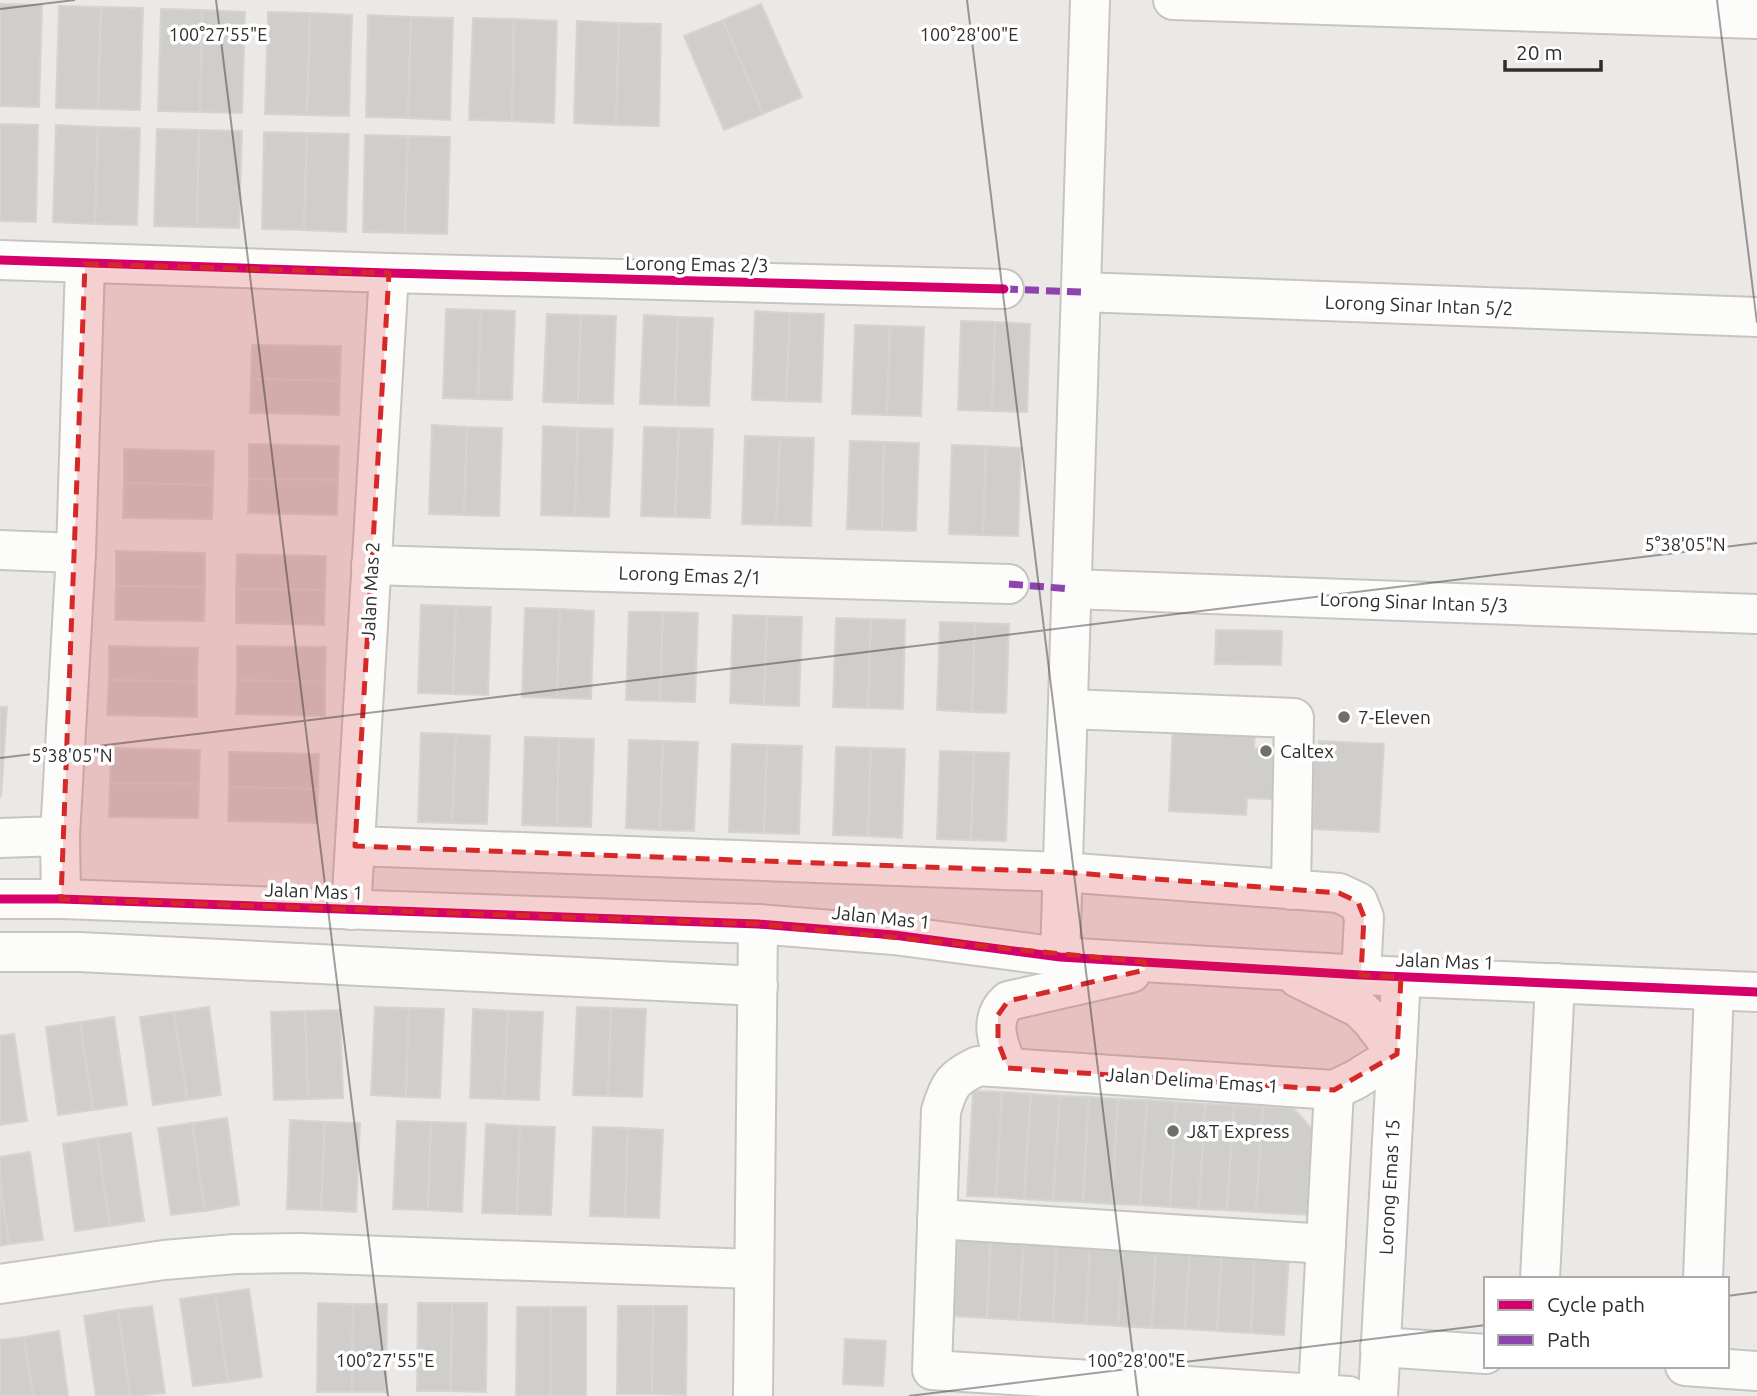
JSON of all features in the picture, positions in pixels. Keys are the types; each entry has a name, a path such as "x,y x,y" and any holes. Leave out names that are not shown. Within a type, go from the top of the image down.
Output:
{"street":[{"path":"1060,957 1090,0"},
{"path":"1173,0 1757,19"},
{"name":"Lorong Emas 2/3","path":"0,260 1004,289"},
{"path":"61,899 60,836 76,553 85,264"},
{"name":"Jalan Mas 2","path":"351,910 389,273"},
{"name":"Lorong Sinar Intan 5/2","path":"1081,292 1757,317"},
{"path":"0,550 76,553"},
{"name":"Lorong Emas 2/1","path":"371,565 1009,584"},
{"name":"Lorong Sinar Intan 5/3","path":"1071,589 1757,614"},
{"path":"1068,709 1294,718 1291,890"},
{"path":"0,838 60,836"},
{"path":"355,846 1062,872 1339,893 1358,902 1364,917 1361,975"},
{"name":"Jalan Mas 1","path":"0,899 758,924 894,935 1060,957 1361,975 1757,992"},
{"path":"753,1396 758,924"},
{"path":"0,952 79,952 758,986"},
{"path":"1170,964 1008,1001 1002,1007 996,1025 998,1042 993,1067 957,1076 947,1090 941,1111 932,1370 1084,1388 1334,1395 1326,1244 1334,1090 1397,1054 1359,1007 1281,970"},
{"name":"Lorong Emas 15","path":"1378,1396 1401,977"},
{"path":"1540,1277 1555,984"},
{"path":"1703,1277 1714,990"},
{"name":"Jalan Delima Emas 1","path":"993,1067 1334,1090"},
{"path":"937,1219 1326,1244"},
{"path":"0,1284 164,1260 234,1254 299,1253 754,1269"},
{"path":"1380,1348 1484,1354"},
{"path":"1698,1396 1699,1368"},
{"path":"1714,1368 1757,1371"}],"highlighted area":[{"path":"85,264 389,273 355,846 1062,872 1339,893 1358,902 1364,917 1361,975 1401,977 1397,1054 1334,1090 1008,1068 998,1042 998,1015 1008,1001 1145,970 1144,962 758,924 61,899"}],"building":[{"path":"0,4 42,5 39,107 0,106"},
{"path":"761,4 802,97 763,114 723,20"},
{"path":"59,6 101,7 98,109 56,108"},
{"path":"101,7 143,8 140,110 98,109"},
{"path":"161,9 202,10 200,112 158,111"},
{"path":"202,10 245,12 242,113 200,112"},
{"path":"268,12 310,13 307,115 265,114"},
{"path":"310,13 352,15 349,116 307,115"},
{"path":"368,15 411,17 408,118 366,117"},
{"path":"411,17 453,18 450,120 408,118"},
{"path":"473,18 514,19 512,121 469,120"},
{"path":"514,19 557,21 554,123 512,121"},
{"path":"723,20 763,114 724,130 684,36"},
{"path":"577,21 619,23 616,125 574,123"},
{"path":"619,23 661,24 659,126 616,125"},
{"path":"0,124 38,125 36,222 0,221"},
{"path":"56,125 98,127 95,224 53,222"},
{"path":"98,127 140,128 137,225 95,224"},
{"path":"157,129 199,130 197,227 154,226"},
{"path":"199,130 242,131 239,228 197,227"},
{"path":"264,132 307,133 304,230 262,229"},
{"path":"307,133 349,134 346,232 304,230"},
{"path":"365,135 408,136 405,233 363,232"},
{"path":"408,136 450,137 447,234 405,233"},
{"path":"446,309 481,310 478,399 443,398"},
{"path":"481,310 515,311 512,400 478,399"},
{"path":"755,311 790,313 786,401 752,400"},
{"path":"790,313 824,314 821,402 786,401"},
{"path":"547,314 581,315 578,403 543,402"},
{"path":"581,315 616,316 613,404 578,403"},
{"path":"644,315 678,317 675,405 640,404"},
{"path":"678,317 713,318 709,406 675,405"},
{"path":"961,321 995,322 992,411 958,410"},
{"path":"995,322 1030,324 1027,412 992,411"},
{"path":"855,325 890,326 887,415 852,414"},
{"path":"890,326 924,327 921,416 887,415"},
{"path":"252,345 341,346 340,381 251,379"},
{"path":"251,379 340,381 339,415 250,413"},
{"path":"432,425 467,427 464,515 429,514"},
{"path":"543,426 578,428 575,516 541,515"},
{"path":"467,427 502,428 499,516 464,515"},
{"path":"644,427 679,428 675,517 641,516"},
{"path":"578,428 613,429 609,517 575,516"},
{"path":"679,428 713,429 710,518 675,517"},
{"path":"745,436 780,437 776,525 742,524"},
{"path":"780,437 814,438 811,526 776,525"},
{"path":"850,441 884,442 882,530 847,529"},
{"path":"884,442 919,443 916,531 882,530"},
{"path":"249,444 339,446 338,480 249,479"},
{"path":"952,445 986,446 983,535 949,534"},
{"path":"986,446 1021,448 1018,536 983,535"},
{"path":"124,449 214,451 213,485 124,483"},
{"path":"249,479 338,480 337,515 248,513"},
{"path":"124,483 213,485 212,519 123,518"},
{"path":"116,551 205,553 205,587 116,586"},
{"path":"237,554 326,556 325,590 236,589"},
{"path":"116,586 205,587 204,621 115,620"},
{"path":"236,589 325,590 324,625 236,623"},
{"path":"421,605 456,606 453,694 418,693"},
{"path":"456,606 491,607 488,695 453,694"},
{"path":"525,608 560,609 557,698 522,697"},
{"path":"560,609 594,611 591,699 557,698"},
{"path":"629,612 663,612 660,701 626,700"},
{"path":"663,612 698,613 695,702 660,701"},
{"path":"733,615 767,616 764,705 730,703"},
{"path":"767,616 802,617 799,706 764,705"},
{"path":"836,618 871,619 868,708 833,707"},
{"path":"871,619 905,620 903,709 868,708"},
{"path":"940,622 975,623 972,712 937,710"},
{"path":"975,623 1009,624 1006,713 972,712"},
{"path":"1216,630 1282,631 1281,665 1215,664"},
{"path":"109,646 198,648 197,682 109,680"},
{"path":"237,646 326,647 325,682 237,680"},
{"path":"109,680 197,682 197,717 107,715"},
{"path":"237,680 325,682 325,716 236,714"},
{"path":"0,707 7,707 1,796 0,796"},
{"path":"1173,722 1255,726 1254,748 1319,751 1319,741 1384,744 1379,832 1312,829 1314,801 1247,798 1246,815 1169,811"},
{"path":"421,733 456,734 452,823 418,822"},
{"path":"456,734 490,736 487,824 452,823"},
{"path":"525,737 559,738 557,826 522,825"},
{"path":"559,738 594,739 591,827 557,826"},
{"path":"629,740 663,741 660,830 626,828"},
{"path":"663,741 698,742 694,831 660,830"},
{"path":"732,744 767,745 764,833 729,832"},
{"path":"767,745 802,746 799,834 764,833"},
{"path":"836,747 871,748 868,836 833,835"},
{"path":"111,748 200,750 199,784 110,783"},
{"path":"871,748 905,749 902,838 868,836"},
{"path":"940,751 974,752 971,840 937,839"},
{"path":"229,752 319,754 318,789 229,787"},
{"path":"974,752 1009,753 1006,841 971,840"},
{"path":"110,783 199,784 198,818 109,817"},
{"path":"229,787 318,789 317,823 228,821"},
{"path":"209,1007 221,1095 187,1100 174,1012"},
{"path":"375,1007 409,1008 406,1097 371,1095"},
{"path":"577,1007 611,1008 608,1096 573,1095"},
{"path":"409,1008 444,1009 440,1098 406,1097"},
{"path":"611,1008 646,1009 642,1097 608,1096"},
{"path":"473,1009 508,1011 504,1099 470,1098"},
{"path":"340,1010 343,1098 308,1099 305,1011"},
{"path":"305,1011 308,1099 274,1100 271,1012"},
{"path":"508,1011 543,1012 539,1100 504,1099"},
{"path":"174,1012 187,1100 153,1105 140,1017"},
{"path":"114,1017 127,1105 93,1110 80,1022"},
{"path":"80,1022 93,1110 58,1115 46,1027"},
{"path":"14,1034 27,1121 0,1125 0,1036"},
{"path":"973,1091 1002,1092 996,1197 967,1196"},
{"path":"1002,1092 1031,1094 1024,1199 996,1197"},
{"path":"1031,1094 1060,1096 1053,1201 1024,1199"},
{"path":"1060,1096 1089,1097 1083,1202 1053,1201"},
{"path":"1089,1097 1118,1099 1112,1204 1083,1202"},
{"path":"1118,1099 1147,1100 1140,1205 1112,1204"},
{"path":"1147,1100 1176,1102 1170,1207 1140,1205"},
{"path":"1176,1102 1205,1104 1199,1209 1170,1207"},
{"path":"1205,1104 1234,1105 1227,1210 1199,1209"},
{"path":"1234,1105 1263,1107 1256,1212 1227,1210"},
{"path":"1263,1107 1293,1108 1318,1135 1313,1215 1256,1212"},
{"path":"227,1118 239,1205 205,1211 192,1123"},
{"path":"290,1120 325,1122 321,1210 287,1209"},
{"path":"397,1121 431,1122 428,1210 393,1209"},
{"path":"325,1122 360,1123 356,1212 321,1210"},
{"path":"431,1122 466,1123 462,1212 428,1210"},
{"path":"192,1123 205,1211 171,1215 158,1128"},
{"path":"486,1124 520,1126 517,1214 482,1213"},
{"path":"520,1126 555,1127 551,1215 517,1214"},
{"path":"593,1127 628,1128 625,1217 590,1216"},
{"path":"628,1128 663,1130 659,1218 625,1217"},
{"path":"131,1133 144,1221 110,1226 97,1138"},
{"path":"97,1138 110,1226 75,1231 63,1144"},
{"path":"30,1152 43,1240 9,1244 0,1182 0,1157"},
{"path":"0,1182 9,1244 0,1246"},
{"path":"958,1236 991,1238 987,1318 953,1316"},
{"path":"991,1238 1024,1240 1019,1320 987,1318"},
{"path":"1024,1240 1057,1242 1053,1322 1019,1320"},
{"path":"1057,1242 1090,1244 1086,1324 1053,1322"},
{"path":"1090,1244 1123,1246 1118,1326 1086,1324"},
{"path":"1123,1246 1156,1248 1152,1328 1118,1326"},
{"path":"1156,1248 1190,1250 1185,1329 1152,1328"},
{"path":"1190,1250 1222,1251 1217,1331 1185,1329"},
{"path":"1222,1251 1255,1253 1251,1333 1217,1331"},
{"path":"1255,1253 1289,1255 1284,1335 1251,1333"},
{"path":"249,1289 262,1377 228,1382 215,1294"},
{"path":"215,1294 228,1382 193,1386 180,1299"},
{"path":"318,1303 353,1304 352,1392 317,1392"},
{"path":"418,1303 452,1303 451,1391 417,1391"},
{"path":"452,1303 487,1303 486,1392 451,1391"},
{"path":"353,1304 387,1304 386,1392 352,1392"},
{"path":"152,1306 165,1393 130,1396 118,1310"},
{"path":"618,1306 653,1306 652,1394 617,1394"},
{"path":"653,1306 687,1306 686,1395 652,1394"},
{"path":"517,1307 551,1307 551,1396 516,1395"},
{"path":"551,1307 586,1307 586,1396 551,1396"},
{"path":"118,1310 130,1396 96,1396 84,1316"},
{"path":"59,1331 68,1396 33,1396 24,1337"},
{"path":"24,1337 33,1396 0,1396 0,1340"},
{"path":"845,1339 886,1341 883,1386 843,1384"}],"marked path":[{"path":"1004,289 1081,292"},
{"path":"1009,584 1071,589"}],"cycle path":[{"path":"0,260 1004,289"},
{"path":"0,899 758,924 894,935 1060,957 1361,975 1757,992"}],"place":[{"name":"7-Eleven","path":"1344,717"},
{"name":"Caltex","path":"1266,751"},
{"name":"J&T Express","path":"1173,1131"}]}
